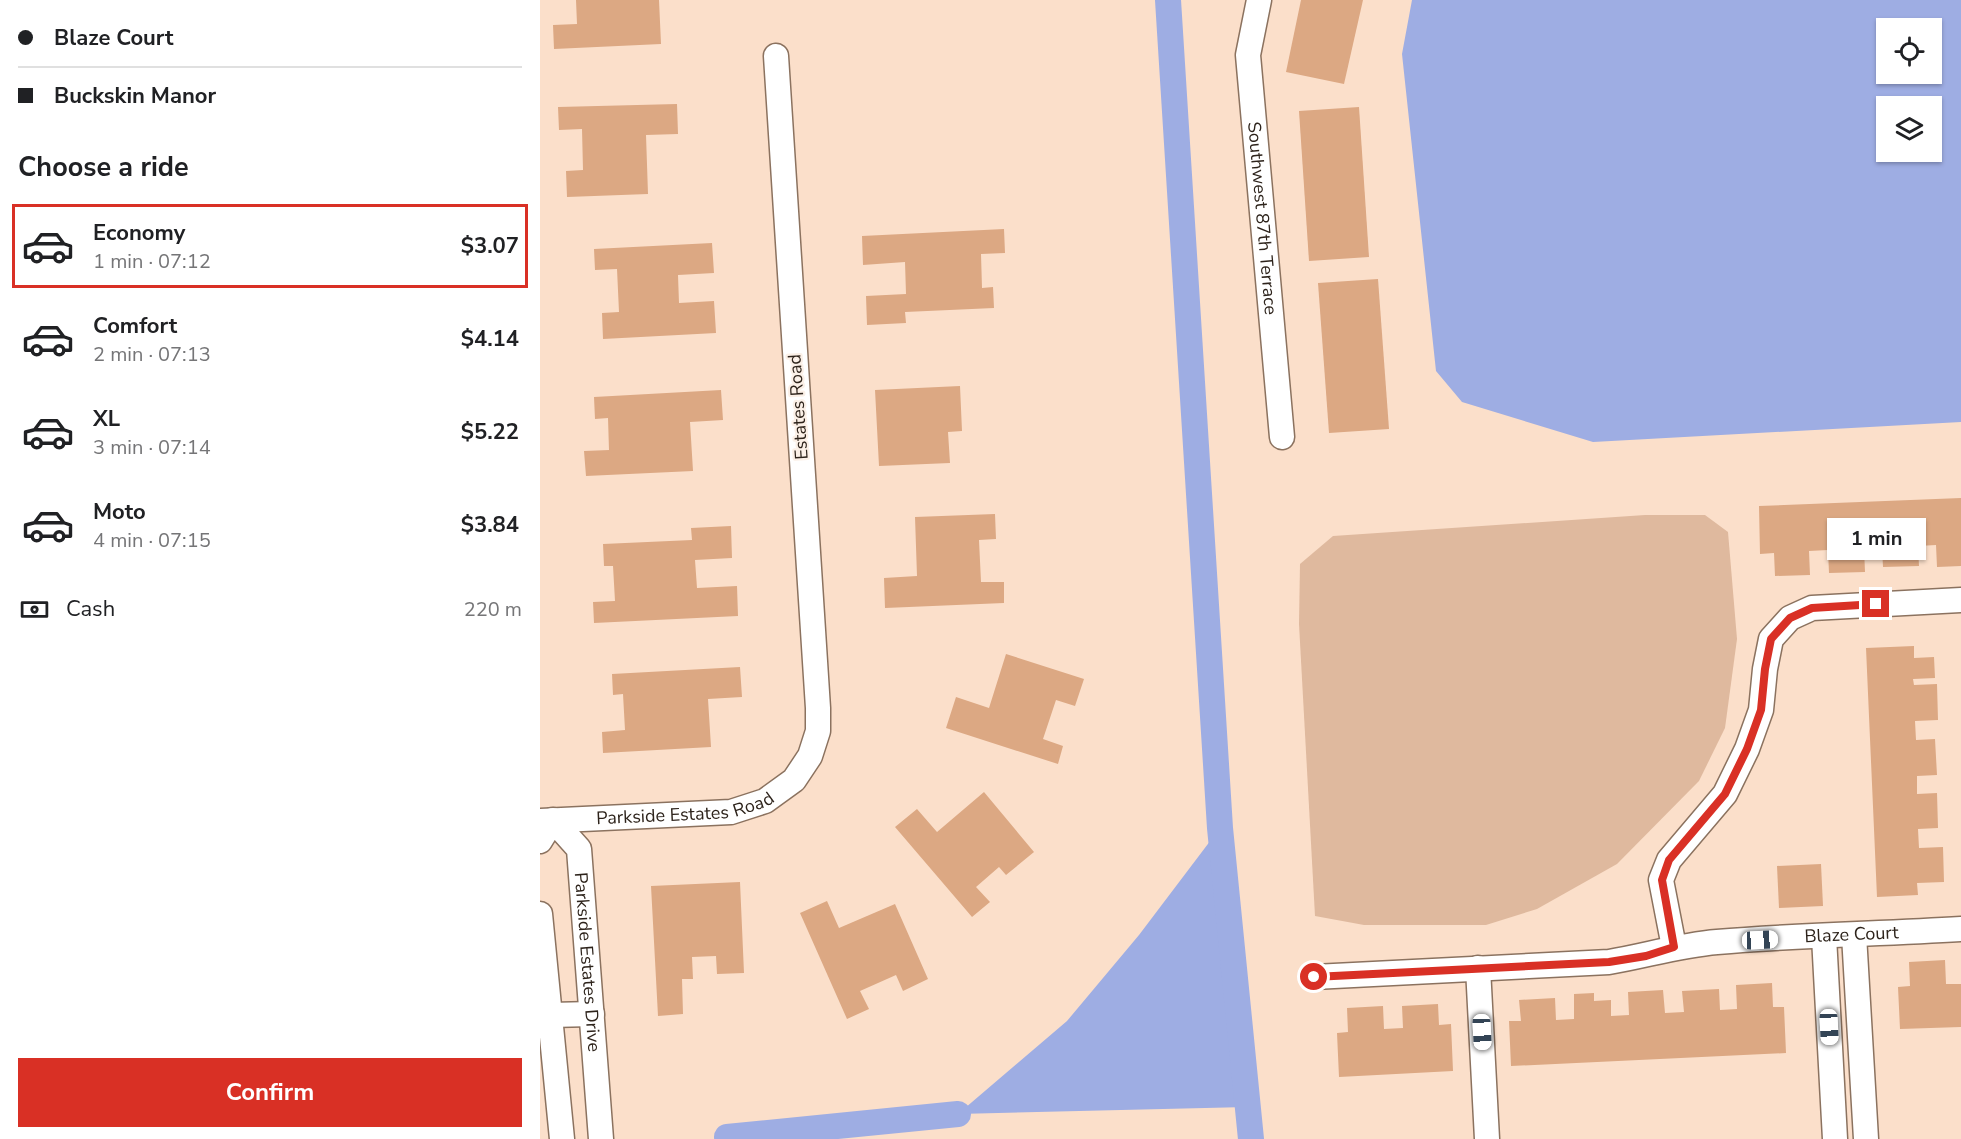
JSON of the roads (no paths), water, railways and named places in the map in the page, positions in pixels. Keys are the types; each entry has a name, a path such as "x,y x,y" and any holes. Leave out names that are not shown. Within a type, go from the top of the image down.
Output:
{"street":[{"name":"Southwest 87th Terrace","path":"1259,0 1248,55 1282,437"},
{"name":"Estates Road","path":"776,56 818,708 818,731 810,756"},
{"path":"1674,947 1662,880 1669,860 1725,794 1747,749 1761,710 1771,639 1790,618 1812,608 1961,600"},
{"name":"Parkside Estates Road","path":"546,821 731,812 765,801 794,780 810,756"},
{"path":"540,841 546,821"},
{"name":"Parkside Estates Drive","path":"546,821 579,849 601,1139"},
{"path":"540,914 562,1139"},
{"name":"Blaze Court","path":"1314,977 1609,962 1646,956 1674,947 1717,942 1961,929"},
{"path":"1854,935 1866,1139"},
{"path":"1824,937 1835,1139"},
{"path":"1478,968 1487,1139"},
{"path":"551,1015 592,1014"}],"water":[{"path":"1412,0 1961,0 1961,422 1593,442 1462,402 1436,371 1402,54"},
{"path":"1220,828 1247,1107 958,1114 1067,1021 1139,935"}],"waterway":[{"path":"1168,0 1220,828 1251,1139"},
{"path":"727,1137 958,1114"}]}
